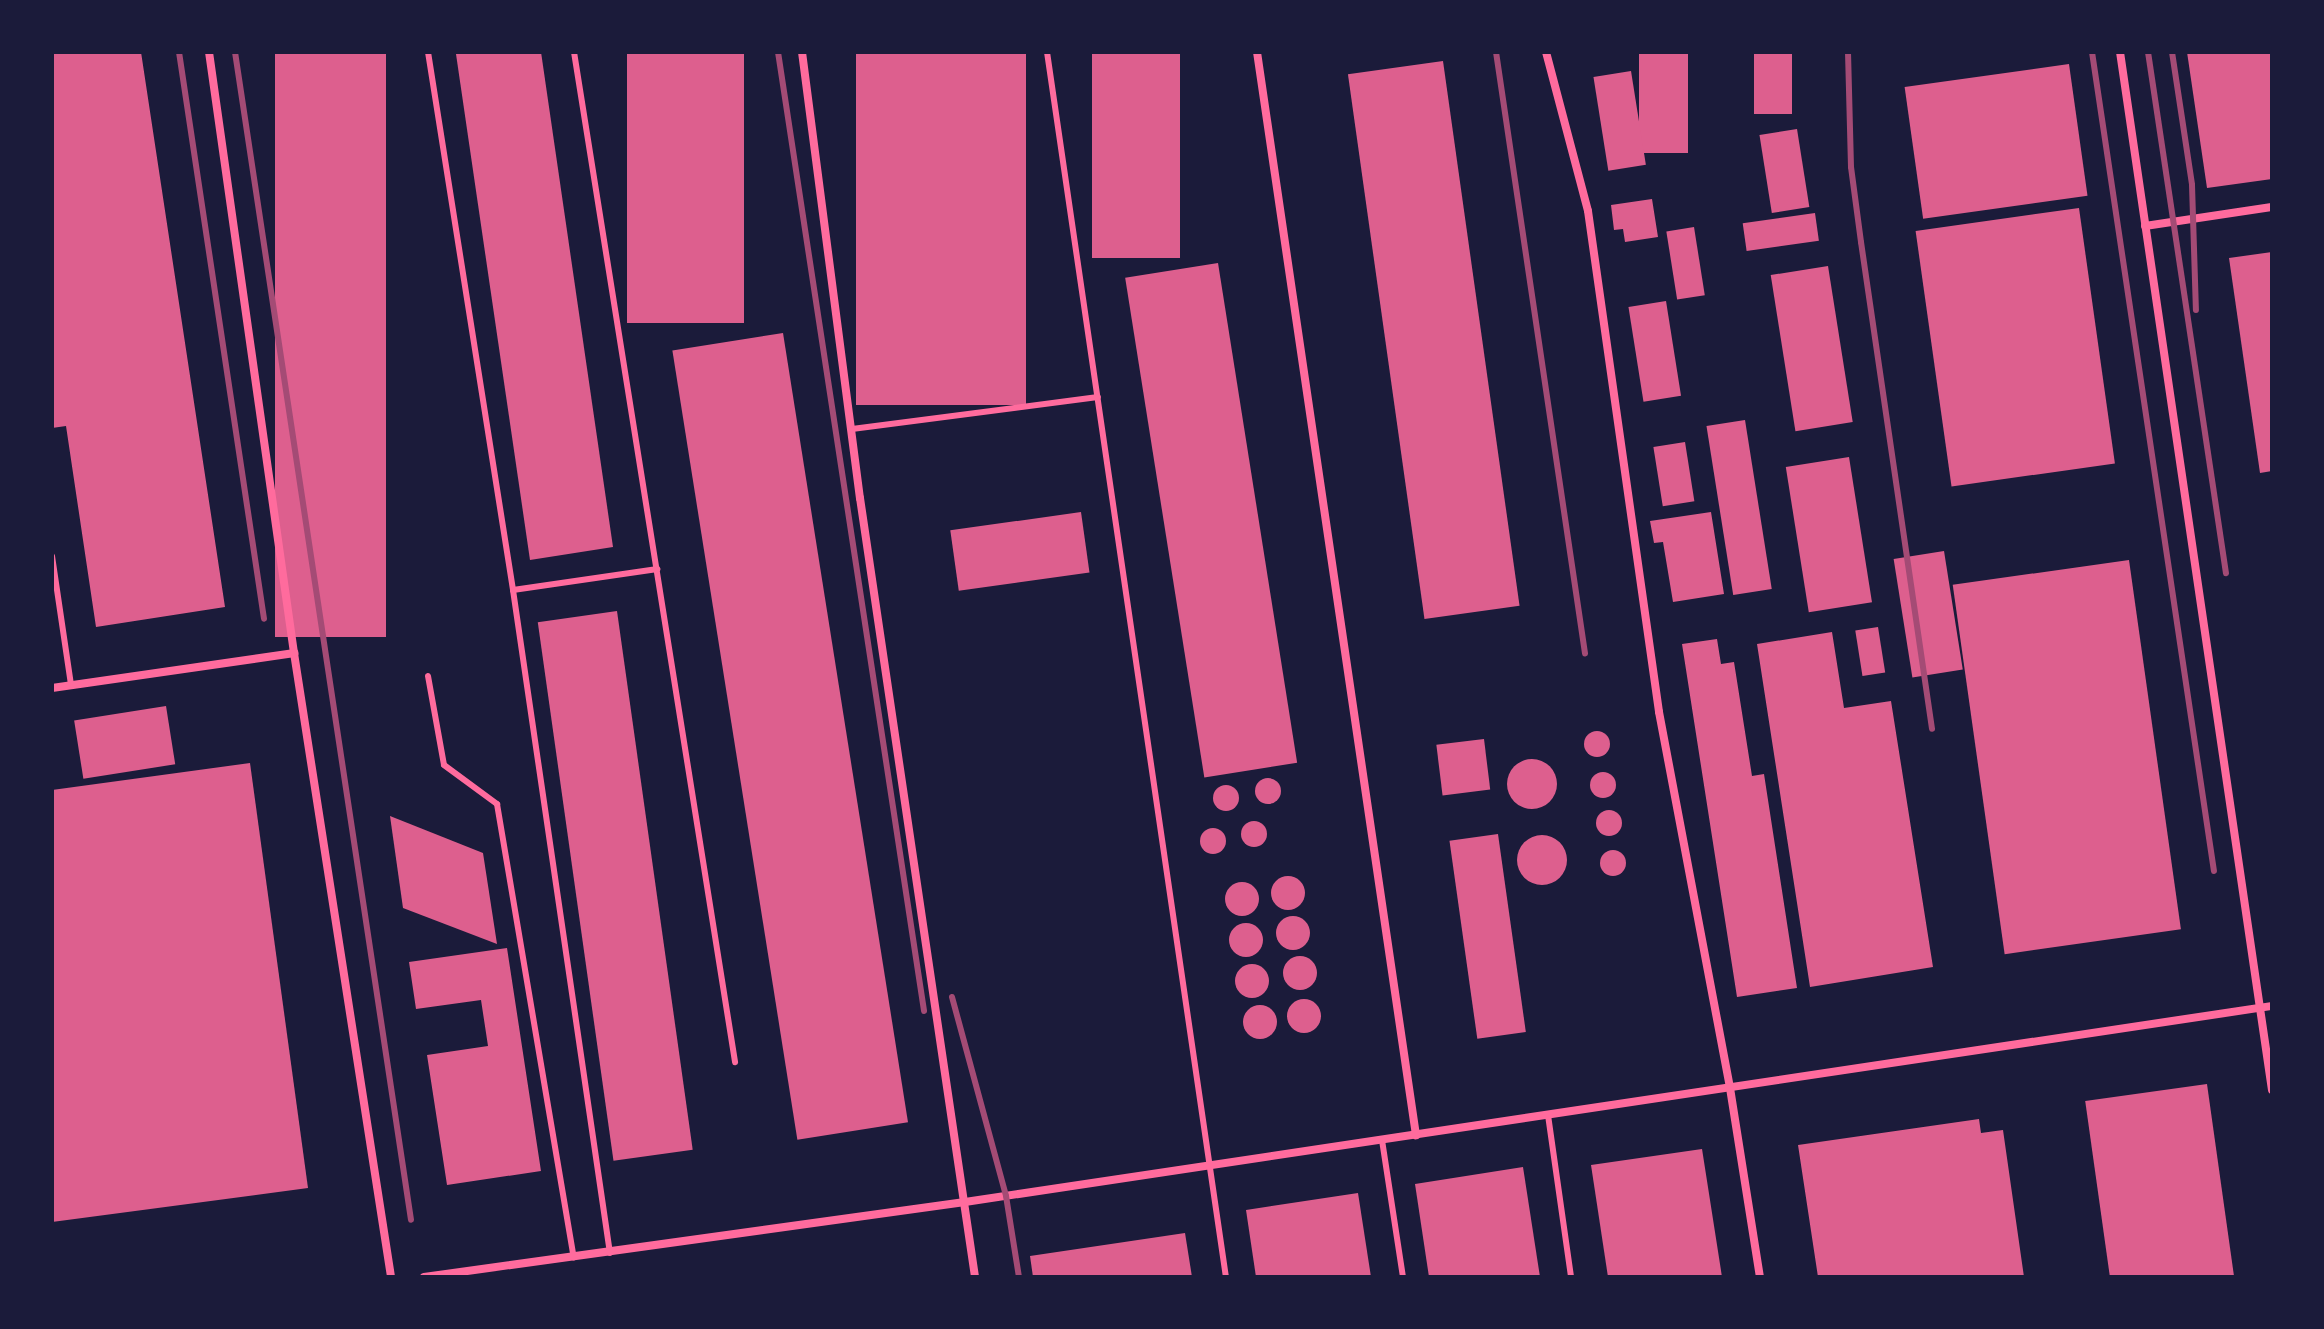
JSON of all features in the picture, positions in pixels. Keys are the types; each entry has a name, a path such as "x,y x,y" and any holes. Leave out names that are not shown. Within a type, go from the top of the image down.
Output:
{"street":[{"path":"209,52 294,653 391,1277"},
{"path":"802,52 852,429 975,1277"},
{"path":"1257,52 1416,1135"},
{"path":"1546,52 1588,211 1659,712 1730,1088 1760,1277"},
{"path":"2120,52 2272,1090"},
{"path":"2145,226 2272,207"},
{"path":"52,688 294,653"},
{"path":"424,1277 965,1202 2272,1006"}],"lane":[{"path":"428,52 513,590 610,1253"},
{"path":"574,52 735,1062"},
{"path":"1047,52 1226,1277"},
{"path":"852,429 1098,397"},
{"path":"52,556 71,685"},
{"path":"513,590 657,569"},
{"path":"428,676 444,765 497,804 574,1258"},
{"path":"1548,1115 1571,1277"},
{"path":"1382,1140 1403,1277"}],"building":[{"path":"52,52 141,52 225,607 96,627 66,426 52,428"},
{"path":"275,52 386,52 386,637 275,637"},
{"path":"541,52 613,547 530,560 456,54"},
{"path":"627,52 744,52 744,323 627,323"},
{"path":"856,52 1026,52 1026,405 856,405"},
{"path":"1092,52 1180,52 1180,258 1092,258"},
{"path":"1639,52 1688,52 1688,153 1639,153"},
{"path":"1754,52 1792,52 1792,114 1754,114"},
{"path":"2187,52 2272,52 2272,179 2207,188"},
{"path":"1443,61 1520,606 1424,619 1348,74"},
{"path":"2069,64 2088,196 1923,219 1905,87"},
{"path":"1631,71 1646,165 1608,171 1593,77"},
{"path":"1797,129 1809,207 1772,213 1759,135"},
{"path":"1652,199 1658,237 1625,242 1623,229 1614,230 1611,205"},
{"path":"2079,208 2115,463 1952,486 1916,231"},
{"path":"1815,213 1819,241 1747,251 1743,223"},
{"path":"1694,227 1705,295 1677,300 1666,231"},
{"path":"2272,252 2272,471 2260,473 2229,258"},
{"path":"1218,263 1297,763 1204,777 1125,278"},
{"path":"1828,266 1853,422 1795,431 1771,275"},
{"path":"1666,301 1681,396 1643,402 1628,307"},
{"path":"783,333 908,1122 797,1140 672,351"},
{"path":"1745,420 1772,589 1733,595 1706,426"},
{"path":"1685,442 1694,501 1663,506 1653,447"},
{"path":"1849,457 1872,602 1809,612 1786,467"},
{"path":"1081,512 1089,572 959,591 950,530"},
{"path":"1711,512 1724,594 1673,602 1663,542 1654,543 1650,521"},
{"path":"1944,551 1963,670 1912,678 1894,559"},
{"path":"2129,560 2181,929 2005,954 1953,585"},
{"path":"617,611 693,1150 613,1161 538,622"},
{"path":"1878,627 1885,672 1862,676 1855,631"},
{"path":"1832,632 1844,708 1891,701 1933,967 1810,987 1757,644"},
{"path":"1717,639 1721,664 1734,662 1752,776 1764,774 1797,988 1737,997 1682,644"},
{"path":"166,706 175,764 83,779 74,721"},
{"path":"1597,731 1606,735 1610,744 1606,753 1597,757 1588,753 1584,744 1588,735"},
{"path":"1484,739 1490,790 1443,795 1436,745"},
{"path":"1532,759 1550,766 1557,784 1550,802 1532,809 1514,802 1507,784 1514,766"},
{"path":"250,763 308,1188 52,1222 52,790"},
{"path":"1603,772 1612,776 1616,785 1612,794 1603,798 1594,794 1590,785 1594,776"},
{"path":"1268,778 1277,782 1281,791 1277,800 1268,804 1259,800 1255,791 1259,782"},
{"path":"1226,785 1235,789 1239,798 1235,807 1226,811 1217,807 1213,798 1217,789"},
{"path":"1609,810 1618,814 1622,823 1618,832 1609,836 1600,832 1596,823 1600,814"},
{"path":"390,816 483,853 497,944 403,908"},
{"path":"1254,821 1263,825 1267,834 1263,843 1254,847 1245,843 1241,834 1245,825"},
{"path":"1213,828 1222,832 1226,841 1222,850 1213,854 1204,850 1200,841 1204,832"},
{"path":"1498,834 1526,1032 1477,1039 1449,841"},
{"path":"1542,835 1559,843 1567,860 1559,877 1542,885 1525,877 1517,860 1525,843"},
{"path":"1613,850 1622,854 1626,863 1622,872 1613,876 1604,872 1600,863 1604,854"},
{"path":"1288,876 1300,881 1305,893 1300,905 1288,910 1276,905 1271,893 1276,881"},
{"path":"1242,882 1254,887 1259,899 1254,911 1242,916 1230,911 1225,899 1230,887"},
{"path":"1293,916 1305,921 1310,933 1305,945 1293,950 1281,945 1276,933 1281,921"},
{"path":"1246,923 1258,928 1263,940 1258,952 1246,957 1234,952 1229,940 1234,928"},
{"path":"507,948 541,1171 447,1185 427,1055 488,1046 481,1000 416,1009 409,962"},
{"path":"1300,956 1312,961 1317,973 1312,985 1300,990 1288,985 1283,973 1288,961"},
{"path":"1252,964 1264,969 1269,981 1264,993 1252,998 1240,993 1235,981 1240,969"},
{"path":"1304,999 1316,1004 1321,1016 1316,1028 1304,1033 1292,1028 1287,1016 1292,1004"},
{"path":"1260,1005 1272,1010 1277,1022 1272,1034 1260,1039 1248,1034 1243,1022 1248,1010"},
{"path":"2207,1084 2234,1277 2110,1277 2085,1101"},
{"path":"1979,1119 1981,1133 2003,1130 2024,1277 1818,1277 1798,1145"},
{"path":"1702,1149 1722,1277 1608,1277 1591,1165"},
{"path":"1523,1167 1540,1277 1429,1277 1415,1184"},
{"path":"1358,1193 1371,1277 1256,1277 1246,1210"},
{"path":"1185,1233 1192,1277 1033,1277 1030,1256"}],"railway":[{"path":"179,52 264,619"},
{"path":"235,52 411,1220"},
{"path":"778,52 924,1011"},
{"path":"1496,52 1585,653"},
{"path":"1848,52 1851,167 1932,729"},
{"path":"2092,52 2214,871"},
{"path":"2148,52 2226,573"},
{"path":"2172,52 2192,185 2196,310"},
{"path":"952,997 1006,1196 1019,1277"}]}
